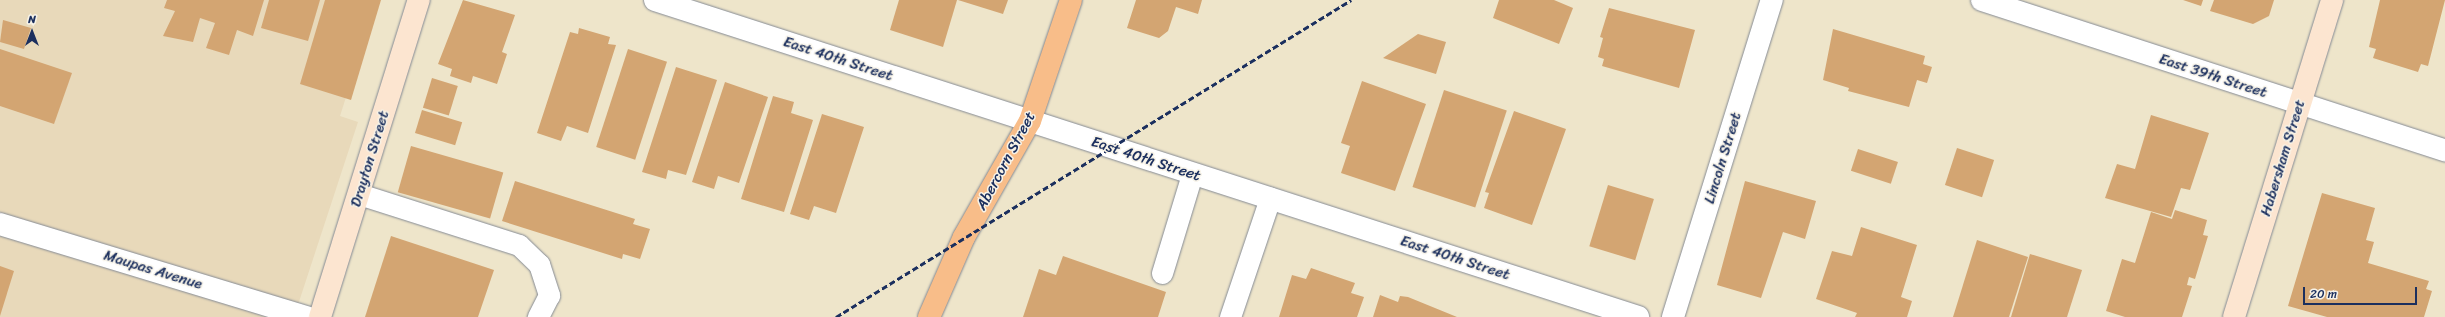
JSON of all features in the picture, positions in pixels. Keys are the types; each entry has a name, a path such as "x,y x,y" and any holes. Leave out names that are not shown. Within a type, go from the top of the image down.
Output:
{"main road":[{"name":"Drayton Street","path":"320,317 420,0"},
{"name":"Abercorn Street","path":"929,317 964,237 1030,121 1071,0"},
{"name":"Habersham Street","path":"2234,317 2332,0"}],"street":[{"name":"East 40th Street","path":"654,0 1638,317"},
{"name":"Lincoln Street","path":"1674,317 1772,0"},
{"name":"East 39th Street","path":"1982,0 2445,150"},
{"name":"Maupas Avenue","path":"0,224 306,317"}],"lane":[{"path":"1162,273 1192,174"},
{"path":"359,194 519,245 539,264 549,296 538,317"},
{"path":"1230,317 1270,198"}],"shaded area":[{"path":"0,0 377,0 340,116 358,122 294,317 0,317"}],"building":[{"path":"167,0 264,0 253,36 237,30 229,55 206,48 215,23 200,18 193,42 163,36 175,11 164,8"},
{"path":"269,0 320,0 308,41 261,28"},
{"path":"325,0 381,0 351,100 300,84"},
{"path":"463,0 515,15 502,52 507,54 497,84 473,76 471,83 450,76 452,69 438,64"},
{"path":"899,0 957,0 943,47 890,30"},
{"path":"958,0 1008,0 1003,14"},
{"path":"1136,0 1202,0 1198,14 1176,7 1168,31 1159,38 1127,28"},
{"path":"1499,0 1554,0 1573,8 1559,44 1493,18"},
{"path":"2183,0 2203,0 2201,6"},
{"path":"2214,0 2274,0 2269,16 2253,24 2210,11"},
{"path":"2380,0 2445,0 2428,66 2421,64 2418,72 2373,58 2376,49 2369,47"},
{"path":"1609,8 1695,30 1679,88 1602,66 1604,59 1598,57 1603,38 1600,37"},
{"path":"3,20 31,28 24,49 0,42"},
{"path":"579,28 610,37 608,44 616,45 588,133 567,126 561,141 537,133 570,32 578,34"},
{"path":"1833,29 1925,56 1923,64 1932,67 1927,83 1917,80 1909,107 1848,91 1849,88 1823,80"},
{"path":"1418,34 1446,42 1436,74 1383,58"},
{"path":"0,49 72,73 54,124 0,106"},
{"path":"628,49 667,62 635,160 596,147"},
{"path":"676,67 717,80 686,175 668,170 666,179 642,172"},
{"path":"432,78 458,86 449,116 423,108"},
{"path":"1362,81 1426,104 1395,191 1341,173 1350,146 1341,143"},
{"path":"725,82 768,97 739,183 718,176 714,189 692,182"},
{"path":"1444,90 1507,110 1475,207 1412,187"},
{"path":"773,96 794,102 791,113 813,120 784,212 741,199"},
{"path":"422,110 462,122 455,145 415,133"},
{"path":"1514,111 1566,129 1532,225 1484,208 1489,193 1485,192"},
{"path":"822,114 864,127 836,213 814,206 809,220 790,214"},
{"path":"2151,115 2209,133 2190,190 2181,188 2171,217 2105,198 2117,164 2135,169"},
{"path":"411,146 503,172 490,219 398,192"},
{"path":"1957,148 1994,160 1982,197 1945,185"},
{"path":"1858,149 1898,162 1891,184 1851,171"},
{"path":"515,181 635,219 633,224 650,229 640,259 623,254 622,259 502,221"},
{"path":"1745,181 1816,201 1805,239 1783,232 1761,298 1717,285"},
{"path":"1608,185 1654,199 1635,260 1589,246"},
{"path":"2322,193 2375,208 2366,240 2374,242 2368,263 2429,281 2426,289 2432,291 2424,317 2327,317 2288,306"},
{"path":"2175,210 2207,220 2203,235 2208,236 2195,279 2189,277 2187,285 2192,286 2182,317 2125,317 2106,311 2122,259 2135,263 2151,212 2172,219"},
{"path":"1861,227 1917,245 1901,297 1912,301 1907,317 1855,317 1857,313 1816,299 1832,251 1852,256"},
{"path":"391,236 494,270 478,317 365,317"},
{"path":"1977,240 2028,257 2009,317 1953,317"},
{"path":"2030,254 2082,270 2067,317 2011,317"},
{"path":"1063,256 1166,292 1158,317 1023,317 1039,269 1056,275"},
{"path":"0,266 14,271 0,316"},
{"path":"1311,268 1355,283 1351,293 1364,297 1357,317 1279,317 1292,275 1306,279"},
{"path":"1380,295 1398,302 1400,296 1408,297 1457,317 1373,317"}],"railway":[{"path":"836,317 1351,0"}]}
